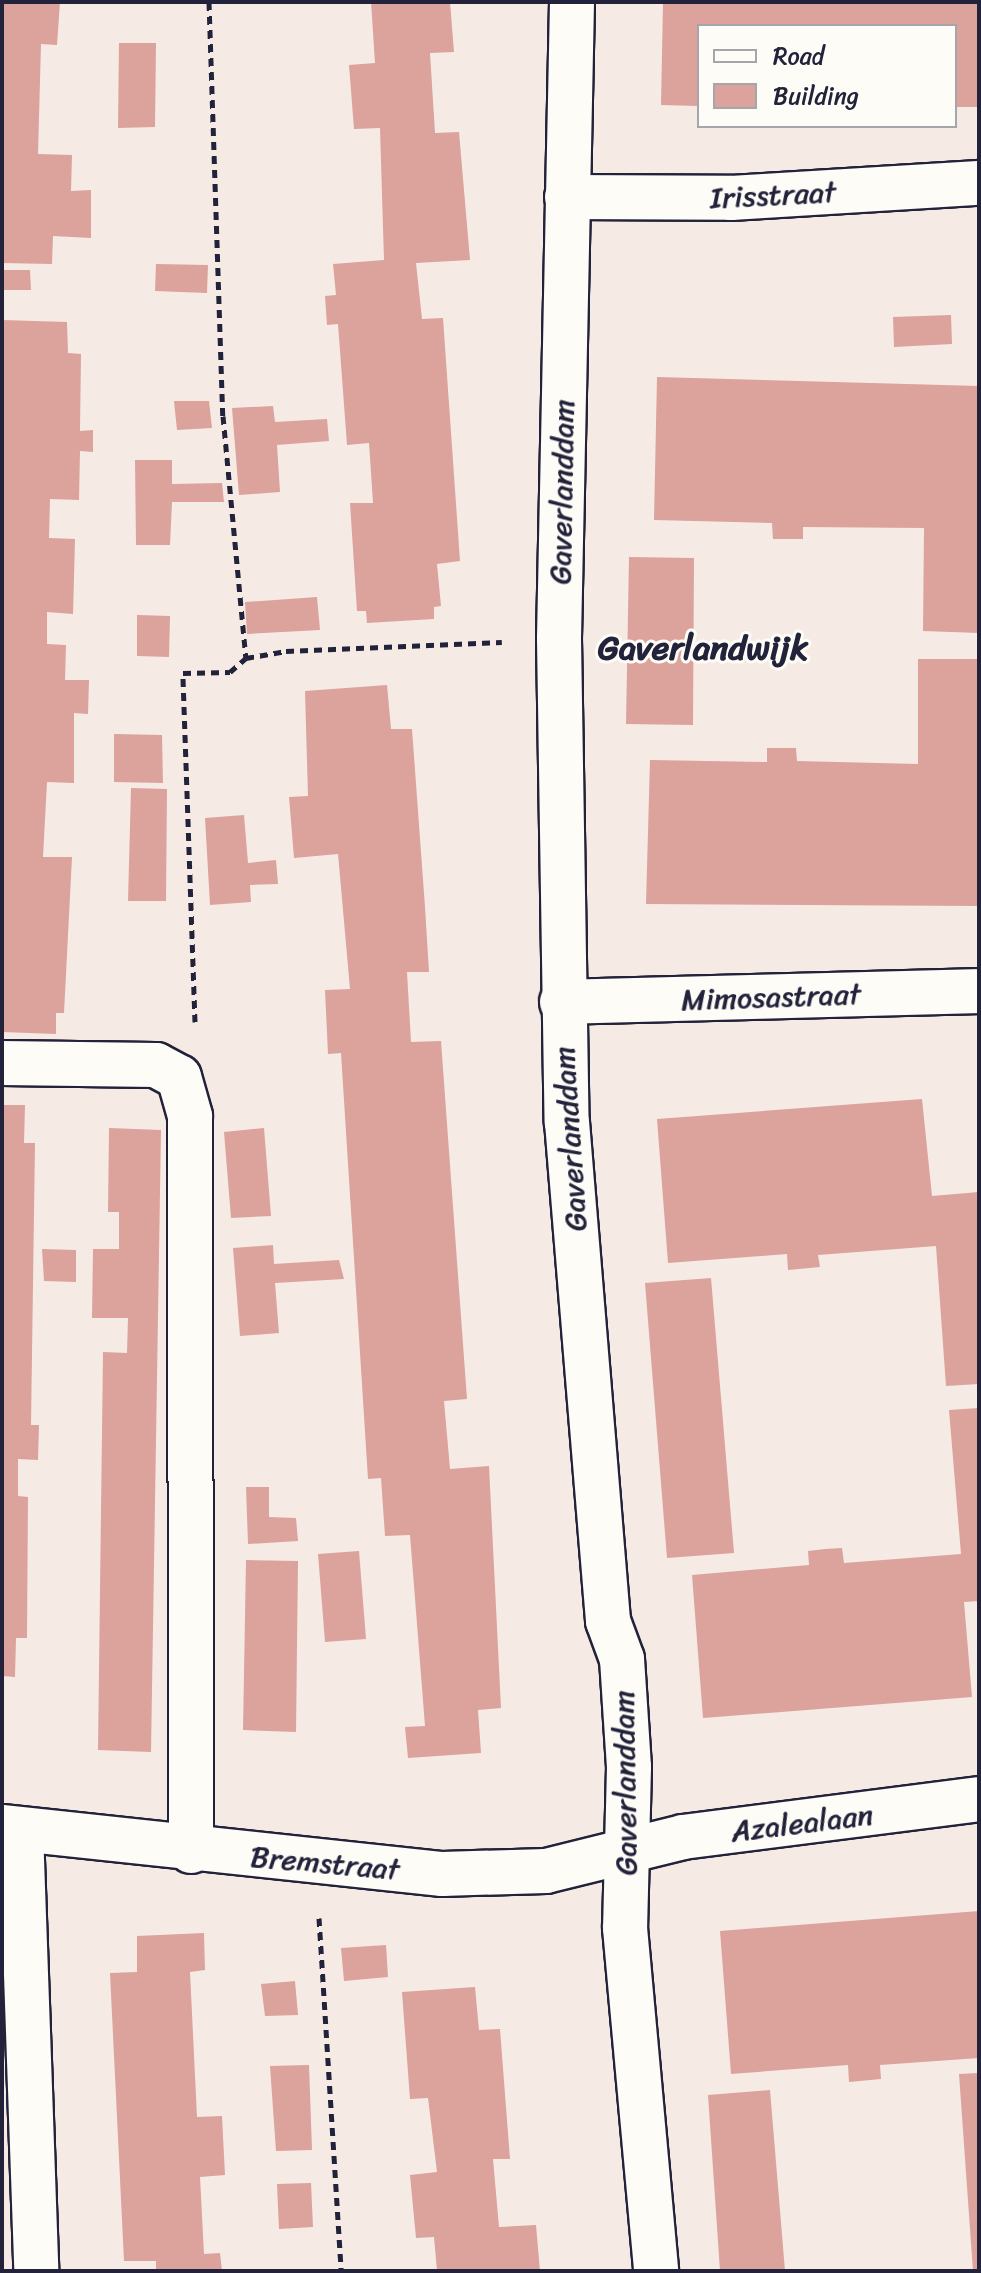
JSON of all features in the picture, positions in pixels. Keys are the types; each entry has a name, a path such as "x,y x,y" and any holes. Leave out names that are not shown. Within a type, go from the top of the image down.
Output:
{"street":[{"name":"Gaverlanddam","path":"572,2 559,639 562,1002 608,1621 622,1659 627,1852 625,1928 656,2271"},
{"name":"Irisstraat","path":"567,197 731,198 979,183"},
{"name":"Mimosastraat","path":"562,1002 979,991"},
{"path":"2,1063 156,1065 179,1077 190,1116 191,1851"},
{"name":"Azalealaan","path":"627,1852 683,1837 979,1799"},
{"name":"Bremstraat","path":"36,2271 12,1829 191,1851 442,1874 546,1871 627,1852"}],"path":[{"path":"209,2 223,416 246,658"},
{"path":"179,1077 196,1050 183,673 230,672 246,658 559,639"},
{"path":"315,1861 341,2271"}],"building":[{"path":"2,2 60,2 57,45 41,44 38,154 72,155 71,191 91,190 91,238 53,236 52,264 2,263"},
{"path":"371,2 450,2 454,52 430,53 435,133 459,132 470,260 416,263 422,319 443,318 460,561 437,564 441,606 434,607 434,619 367,623 366,611 357,611 350,503 373,503 369,443 347,445 338,324 327,325 325,296 336,295 333,264 384,260 380,128 354,129 349,65 375,63"},
{"path":"663,2 979,2 979,107 957,107 957,24 697,24 697,106 661,105"},
{"path":"119,43 156,43 155,127 118,128"},
{"path":"156,264 208,265 207,293 155,291"},
{"path":"2,270 30,270 31,290 2,290"},
{"path":"951,315 952,344 894,347 893,317"},
{"path":"2,320 67,322 68,353 81,354 80,431 93,430 93,452 80,451 79,500 50,499 49,538 75,539 73,614 47,612 47,644 66,645 65,680 89,680 88,714 74,713 74,783 47,782 43,857 72,857 64,1013 56,1013 56,1034 2,1032"},
{"path":"657,377 979,386 979,633 923,631 924,528 803,527 803,539 773,539 772,523 654,520"},
{"path":"174,401 209,401 212,428 177,430"},
{"path":"273,406 275,422 327,419 329,441 277,445 280,492 239,495 232,408"},
{"path":"135,460 172,460 172,484 222,483 224,502 172,502 170,545 136,545"},
{"path":"629,557 694,558 693,725 626,724"},
{"path":"317,597 320,630 247,634 245,602"},
{"path":"137,615 170,616 169,657 137,656"},
{"path":"918,659 979,659 979,906 646,904 650,760 767,762 767,748 796,748 797,761 918,764"},
{"path":"387,685 391,729 412,729 425,907 429,972 407,972 411,1042 441,1041 467,1399 444,1401 450,1469 489,1466 501,1708 478,1710 481,1753 408,1758 405,1727 425,1726 410,1535 385,1536 381,1478 368,1479 341,1053 328,1054 325,990 350,989 338,854 294,858 289,797 308,796 305,691"},
{"path":"114,734 162,735 163,783 114,782"},
{"path":"131,788 167,789 166,901 128,901"},
{"path":"244,815 248,863 276,860 278,884 250,885 251,902 210,905 205,818"},
{"path":"922,1099 932,1196 979,1192 979,1384 946,1386 936,1246 818,1255 820,1267 788,1270 787,1254 668,1263 657,1119"},
{"path":"2,1105 25,1105 24,1143 35,1143 31,1425 39,1425 38,1460 18,1459 18,1496 28,1497 27,1638 16,1638 15,1677 2,1676"},
{"path":"109,1128 161,1130 151,1752 98,1750 103,1352 127,1353 128,1318 92,1318 93,1249 119,1249 119,1212 108,1212"},
{"path":"264,1128 271,1216 231,1218 224,1132"},
{"path":"273,1245 274,1264 339,1260 344,1279 275,1283 279,1333 240,1336 233,1248"},
{"path":"42,1249 76,1250 76,1282 44,1281"},
{"path":"711,1278 734,1553 667,1558 645,1283"},
{"path":"979,1408 979,1601 964,1602 972,1697 703,1718 692,1575 809,1565 808,1551 825,1549 842,1548 844,1563 961,1554 949,1410"},
{"path":"246,1487 269,1487 269,1517 296,1518 298,1541 248,1544"},
{"path":"359,1551 366,1639 325,1642 318,1554"},
{"path":"246,1560 298,1561 296,1732 243,1730"},
{"path":"979,1911 979,2058 880,2065 881,2079 849,2082 848,2065 731,2074 720,1931"},
{"path":"204,1933 205,1970 190,1972 197,2117 222,2116 225,2175 200,2177 204,2254 220,2253 222,2271 156,2271 156,2261 124,2261 110,1973 137,1972 137,1936"},
{"path":"386,1945 388,1977 344,1981 341,1948"},
{"path":"295,1981 298,2015 265,2016 261,1984"},
{"path":"475,1987 479,2030 500,2029 510,2159 493,2159 499,2227 536,2225 540,2271 437,2271 434,2237 416,2238 410,2175 437,2172 428,2098 410,2099 402,1992"},
{"path":"309,2065 312,2150 276,2151 270,2066"},
{"path":"979,2073 979,2271 973,2271 959,2074"},
{"path":"770,2090 785,2271 720,2271 708,2095"},
{"path":"311,2183 313,2227 279,2229 277,2184"}],"district":[{"name":"Gaverlandwijk","path":"703,649"}]}
